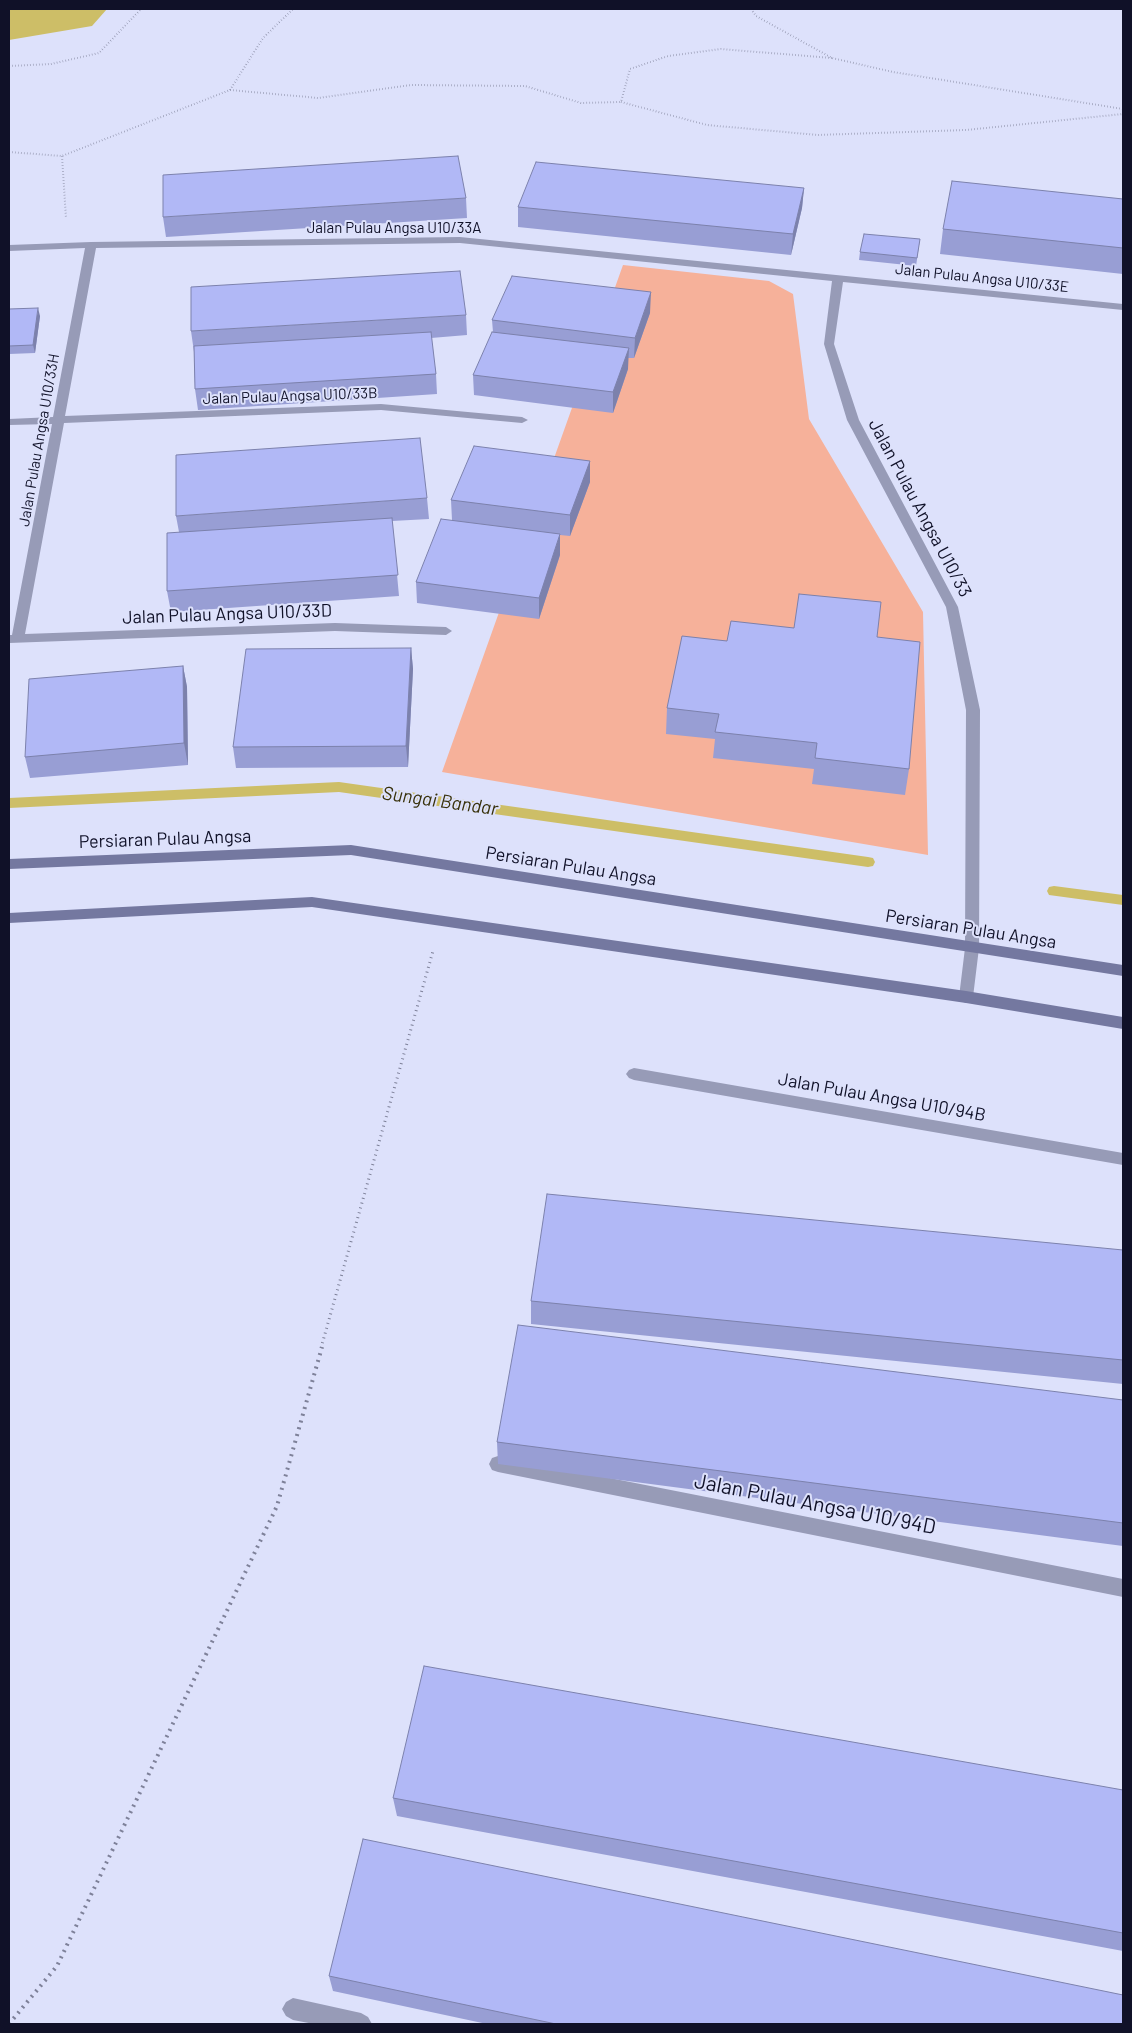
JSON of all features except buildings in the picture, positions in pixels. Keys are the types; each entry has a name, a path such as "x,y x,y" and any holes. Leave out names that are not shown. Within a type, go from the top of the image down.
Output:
{"street":[{"name":"Jalan Pulau Angsa U10/33A","path":"9,248 90,245 460,240 838,278"},
{"name":"Jalan Pulau Angsa U10/33H","path":"13,639 58,421 90,245"},
{"name":"Jalan Pulau Angsa U10/33E","path":"838,278 1123,307"},
{"name":"Jalan Pulau Angsa U10/33","path":"838,278 829,344 853,420 952,607 973,710 972,948 966,997"},
{"name":"Jalan Pulau Angsa U10/33B","path":"9,422 381,407 522,420"},
{"name":"Jalan Pulau Angsa U10/33D","path":"13,639 335,627 446,630"},
{"name":"Persiaran Pulau Angsa","path":"9,864 351,850 1123,971"},
{"path":"9,918 312,902 966,997 1123,1023"},
{"name":"Jalan Pulau Angsa U10/94B","path":"634,1074 1123,1159"},
{"name":"Jalan Pulau Angsa U10/94D","path":"498,1464 1123,1588"},
{"path":"293,2009 361,2024"}],"path":[{"path":"9,66 51,64 99,53 141,9"},
{"path":"230,90 263,38 293,9"},
{"path":"751,9 756,16 832,58"},
{"path":"621,102 630,69 668,56 721,49 832,58 893,72 1123,109"},
{"path":"9,152 62,156 230,90 318,98 412,85 525,86 581,103 621,102 707,125 818,135 966,130 1123,114"},
{"path":"62,156 66,225 90,245"},
{"path":"9,2024 56,1966 277,1506 442,920"}],"shaded area":[{"path":"9,9 107,9 92,26 9,40"},
{"path":"623,265 769,281 793,294 809,419 923,612 928,855 442,772"}],"waterway":[{"name":"Sungai Bandar","path":"9,803 339,787 868,862"},
{"name":"Sungai Bandar","path":"1054,891 1123,900"}]}
